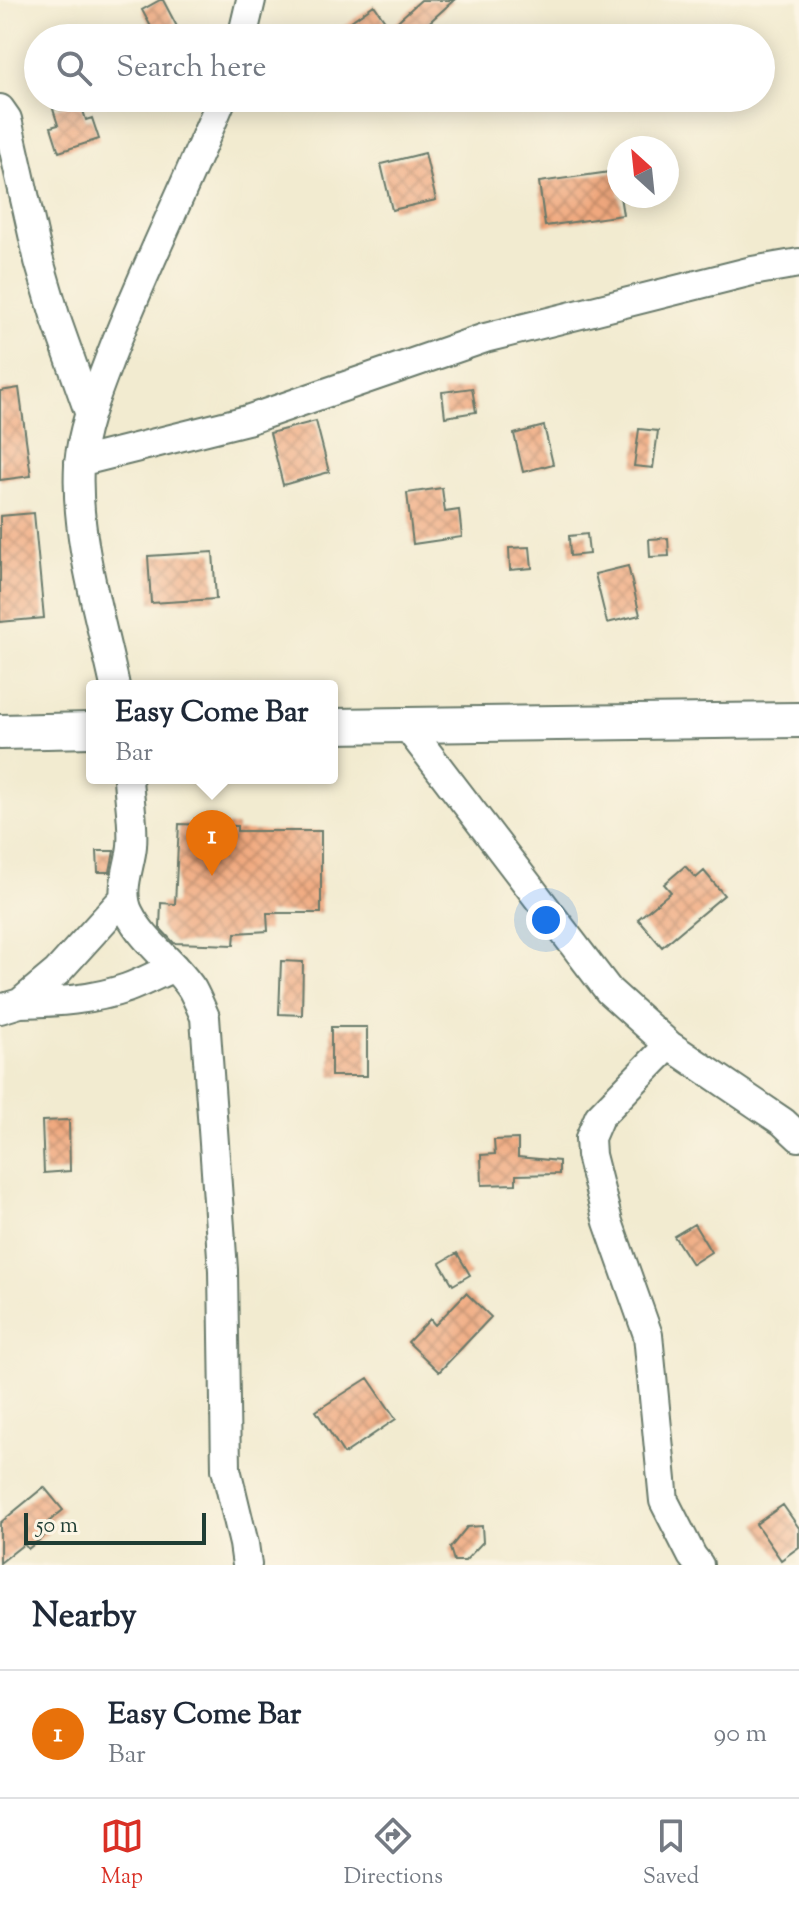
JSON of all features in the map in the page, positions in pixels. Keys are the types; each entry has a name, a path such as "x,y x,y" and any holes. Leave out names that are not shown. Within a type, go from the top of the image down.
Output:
{"main road":[{"path":"338,726 799,720"},
{"path":"0,732 86,730"}],"street":[{"path":"245,24 251,0"},
{"path":"0,109 7,119 6,146 56,319 89,412"},
{"path":"114,680 82,533 79,462 89,412 129,308 216,112"},
{"path":"79,462 247,420 485,338 752,271 799,263"},
{"path":"406,725 609,991 669,1045 783,1122 799,1137"},
{"path":"128,784 132,845 124,898 128,911 145,939 193,990 205,1017 223,1270 226,1469 247,1565"},
{"path":"10,1006 57,972 124,898"},
{"path":"10,1006 91,997 125,988 174,967"},
{"path":"669,1045 599,1117 590,1138 591,1155 608,1222 648,1335 664,1501 699,1565"}],"building":[{"path":"163,0 176,24 150,24 142,10"},
{"path":"421,0 454,0 427,24 394,24"},
{"path":"374,5 387,24 347,24"},
{"path":"54,112 83,112 86,120 92,118 99,139 59,152 51,127 58,125"},
{"path":"425,153 436,200 392,210 381,164"},
{"path":"607,172 607,208 622,208 623,215 545,226 539,182"},
{"path":"19,388 31,476 0,480 0,391"},
{"path":"472,388 476,412 445,417 442,392"},
{"path":"316,421 329,472 283,485 270,433"},
{"path":"544,426 553,464 523,472 514,434"},
{"path":"639,429 658,431 653,468 634,466"},
{"path":"442,488 445,512 459,510 462,537 413,544 407,493"},
{"path":"34,513 44,618 0,622 0,516"},
{"path":"587,534 589,554 570,556 569,536"},
{"path":"668,538 669,556 650,557 649,539"},
{"path":"530,547 532,568 510,570 509,548"},
{"path":"213,552 216,599 151,603 148,556"},
{"path":"628,566 640,615 607,623 595,574"},
{"path":"179,824 237,826 237,831 321,831 321,913 267,913 268,931 235,933 234,945 174,943 160,928 161,903 175,904"},
{"path":"97,851 114,851 110,872 98,872"},
{"path":"685,866 696,878 704,871 724,895 662,947 638,919 671,892 664,884"},
{"path":"281,961 303,962 302,1015 279,1014"},
{"path":"331,1027 367,1027 367,1076 331,1076"},
{"path":"69,1120 70,1171 44,1173 42,1121"},
{"path":"518,1139 518,1157 559,1161 559,1174 516,1175 516,1184 482,1185 481,1155 495,1154 494,1140"},
{"path":"694,1224 711,1252 692,1264 674,1236"},
{"path":"457,1253 470,1275 453,1285 440,1263"},
{"path":"466,1293 491,1317 439,1372 408,1342 430,1319 435,1325"},
{"path":"368,1378 396,1419 344,1454 316,1411"},
{"path":"44,1487 63,1510 47,1523 53,1529 28,1549 24,1544 0,1563 0,1523"},
{"path":"783,1505 799,1528 799,1547 781,1560 756,1524"},
{"path":"482,1526 483,1542 465,1561 454,1561 450,1548 467,1527"}],"place":[{"name":"Easy Come Bar","path":"212,876"}]}
